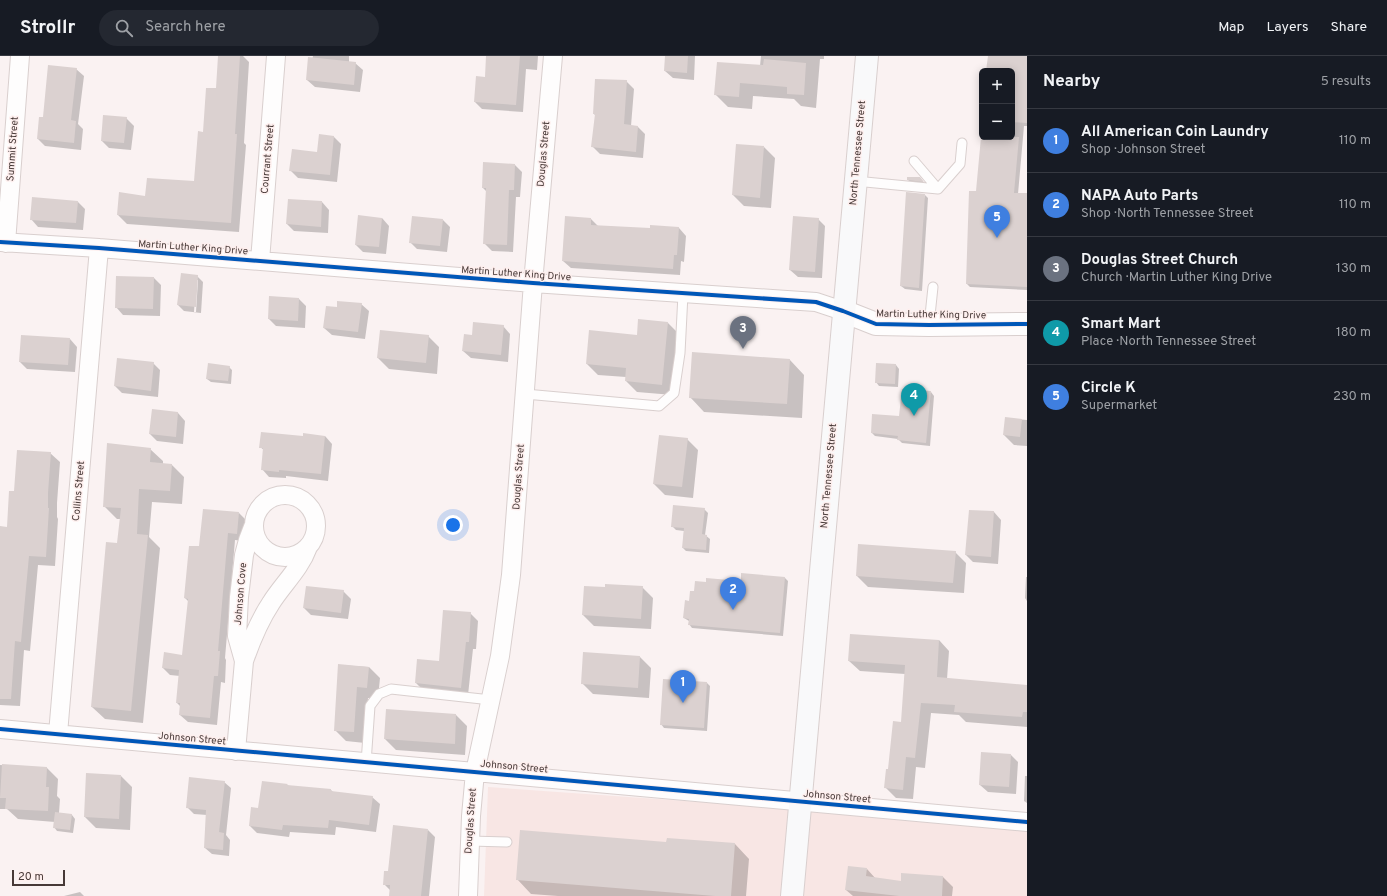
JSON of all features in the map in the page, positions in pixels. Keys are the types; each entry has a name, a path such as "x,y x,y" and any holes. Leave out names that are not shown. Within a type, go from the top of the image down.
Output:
{"main road":[{"name":"North Tennessee Street","path":"792,896 843,311 867,56"}],"street":[{"name":"Summit Street","path":"3,242 20,56"},
{"name":"Courrant Street","path":"260,261 276,56"},
{"name":"Douglas Street","path":"468,896 475,772 500,656 509,590 533,284 553,56"},
{"name":"Martin Luther King Drive","path":"3,242 99,248 533,284 816,302 876,324 1027,324"},
{"name":"Collins Street","path":"58,734 99,248"},
{"name":"Johnson Cove","path":"236,751 244,661 255,632 264,614 303,560 314,536 316,524 313,513 306,503 296,496 283,495 271,497 262,505 255,515 253,527 244,555 239,597 238,636 244,661"},
{"path":"253,527 256,539 264,549 274,555 286,557 298,554 308,547"},
{"name":"Johnson Street","path":"0,729 1027,822"}],"lane":[{"path":"938,189 960,164 962,142"},
{"path":"914,161 938,189"},
{"path":"855,181 938,189"},
{"path":"929,325 933,287"},
{"path":"525,394 659,406 674,393 680,353 683,294"},
{"path":"366,763 370,706 379,694 391,689 491,700"},
{"path":"470,841 507,842"}],"shaded area":[{"path":"488,787 1027,825 1027,896 484,896"}],"building":[{"path":"218,56 240,56 235,134 237,134 231,223 117,215 119,192 145,196 147,178 194,181 198,131 203,132 206,88 216,88"},
{"path":"486,56 520,56 516,105 474,102 476,76 485,77"},
{"path":"665,56 688,56 687,73 664,71"},
{"path":"988,56 1027,56 1027,123 1015,122 1015,68 986,68"},
{"path":"308,57 356,62 354,85 306,80"},
{"path":"764,59 806,63 804,95 787,94 787,87 740,83 739,97 714,95 717,62 763,65"},
{"path":"48,65 77,68 71,120 76,121 74,143 37,139 39,117 43,117"},
{"path":"595,79 627,80 624,124 638,126 636,152 591,147 595,114 593,114"},
{"path":"103,115 127,117 124,143 101,141"},
{"path":"319,134 334,136 330,175 289,171 292,149 317,152"},
{"path":"1015,137 1019,137 1014,193 1027,193 1027,287 966,284 969,191 976,191 981,140 1015,140"},
{"path":"736,144 764,146 760,198 732,195"},
{"path":"483,162 515,164 514,190 509,190 507,245 483,244 486,188 482,188"},
{"path":"907,177 920,177 924,182 907,180"},
{"path":"906,192 925,194 919,288 900,286"},
{"path":"32,197 78,201 76,223 30,220"},
{"path":"288,199 322,201 321,227 286,224"},
{"path":"358,215 382,218 379,247 355,245"},
{"path":"412,216 443,219 440,246 409,243"},
{"path":"565,216 591,218 591,225 650,228 650,225 679,227 677,255 674,255 673,269 562,261"},
{"path":"793,216 819,218 815,272 789,270"},
{"path":"181,273 198,275 196,307 177,305"},
{"path":"116,276 154,277 153,309 115,308"},
{"path":"269,296 299,298 298,321 268,319"},
{"path":"337,301 362,303 358,332 323,328 326,306 337,307"},
{"path":"638,319 668,322 662,385 625,381 626,368 586,364 589,330 637,335"},
{"path":"473,322 504,325 501,355 462,351 464,334 472,335"},
{"path":"380,330 429,335 426,363 377,358"},
{"path":"21,335 70,338 68,365 19,362"},
{"path":"692,352 790,359 787,404 689,398"},
{"path":"117,358 154,362 151,391 114,386"},
{"path":"208,363 230,366 228,381 206,379"},
{"path":"876,363 896,364 895,384 875,383"},
{"path":"902,389 931,391 926,443 897,440 898,436 871,433 872,414 899,416"},
{"path":"152,409 178,412 176,437 149,434"},
{"path":"1005,417 1022,419 1020,437 1003,435"},
{"path":"261,432 303,436 303,433 325,436 321,474 261,470 263,448 259,448"},
{"path":"659,435 688,438 682,487 653,484"},
{"path":"107,443 151,448 150,462 172,464 170,491 139,489 137,534 148,535 131,711 91,707 106,542 117,543 121,508 103,507"},
{"path":"17,450 51,452 46,557 29,556 21,642 15,641 11,699 0,699 0,526 7,527 9,491 14,491"},
{"path":"673,505 705,508 702,534 707,535 706,550 682,548 684,528 671,527"},
{"path":"203,509 239,512 237,534 228,533 218,651 220,651 218,676 214,676 210,718 179,715 180,703 176,703 179,670 162,668 164,652 182,655 188,599 184,598 189,546 199,546"},
{"path":"969,510 994,511 991,557 965,555"},
{"path":"858,544 956,551 953,583 856,576"},
{"path":"741,573 785,577 780,633 688,625 689,619 683,618 685,600 689,601 690,591 694,591 695,581 706,582 706,578 741,581"},
{"path":"605,584 643,586 641,619 582,615 584,586 605,587"},
{"path":"306,586 344,590 341,613 303,608"},
{"path":"443,610 471,612 469,642 466,642 461,688 415,683 417,659 439,661"},
{"path":"850,634 939,640 937,677 1027,685 1027,712 1023,712 1022,717 954,712 955,705 921,703 915,758 906,757 903,790 884,788 886,769 888,769 893,721 901,722 905,665 848,661"},
{"path":"583,652 640,656 638,688 581,684"},
{"path":"338,664 369,667 367,688 357,687 354,732 334,731"},
{"path":"663,679 707,682 704,728 660,725"},
{"path":"386,709 456,714 455,744 384,739"},
{"path":"981,752 1011,754 1009,787 979,785"},
{"path":"2,764 47,767 46,787 49,787 48,811 5,809 6,798 0,798"},
{"path":"86,773 121,775 119,819 84,817"},
{"path":"189,777 225,781 219,832 224,833 223,850 204,848 206,810 186,808"},
{"path":"262,781 331,789 331,791 373,796 369,825 329,820 328,828 283,825 282,830 249,826 251,807 258,808"},
{"path":"55,812 72,814 70,830 53,828"},
{"path":"393,825 428,829 421,896 389,896 390,885 383,885 384,871 388,871"},
{"path":"520,830 666,842 667,838 735,843 731,896 516,880"},
{"path":"848,866 867,868 866,876 901,881 901,873 943,876 942,896 899,896 845,890"}],"cycle path":[{"path":"0,242 99,248 533,283 816,302 876,324 1027,324"},
{"path":"0,729 1027,822"}],"place":[{"name":"Circle K","path":"997,238"},
{"name":"Douglas Street Church","path":"743,349"},
{"name":"Smart Mart","path":"914,416"},
{"name":"NAPA Auto Parts","path":"733,610"},
{"name":"All American Coin Laundry","path":"683,703"}]}
